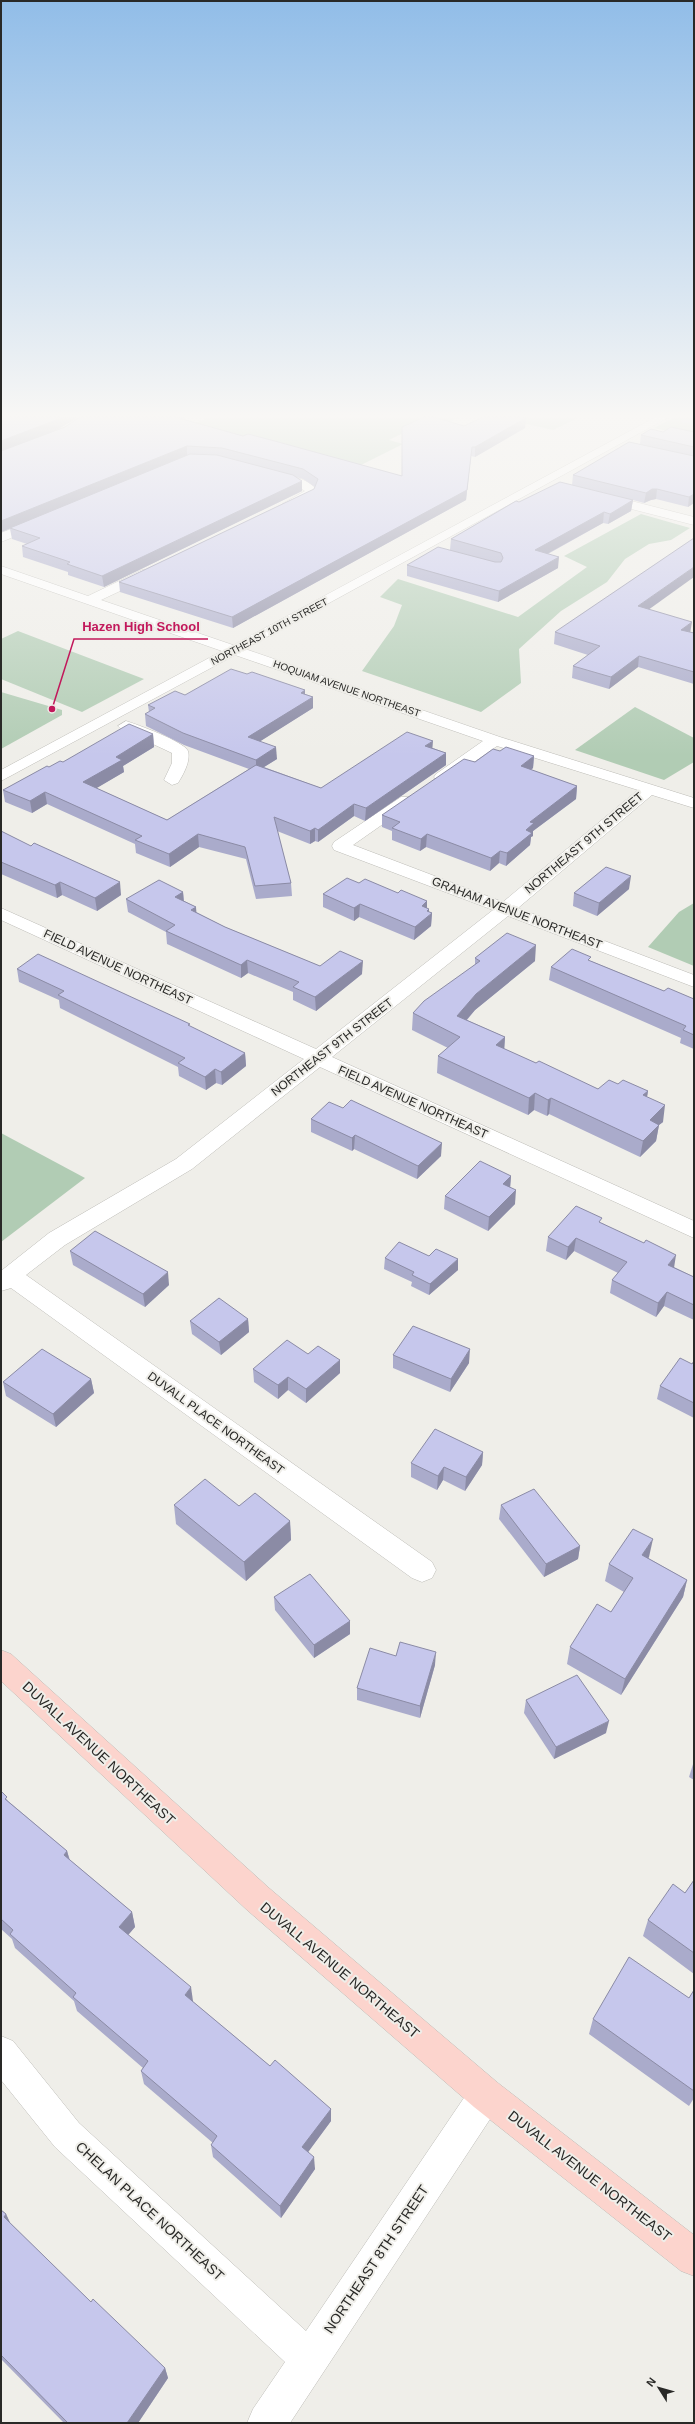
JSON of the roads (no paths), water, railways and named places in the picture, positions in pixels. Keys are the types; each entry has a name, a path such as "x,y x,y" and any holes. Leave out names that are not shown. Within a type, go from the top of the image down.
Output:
{"main road":[{"name":"DUVALL AVENUE NORTHEAST","path":"1,1663 258,1900 486,2094 694,2258"}],"street":[{"path":"1,538 19,530"},
{"name":"NORTHEAST 10TH STREET","path":"1,776 455,530"},
{"path":"422,548 436,552"},
{"path":"90,600 160,567"},
{"name":"HOQUIAM AVENUE NORTHEAST","path":"1,570 235,649 495,740 648,790 694,803"},
{"path":"108,718 165,742 180,752 180,763 172,780"},
{"name":"GRAHAM AVENUE NORTHEAST","path":"495,740 340,846 694,981"},
{"name":"NORTHEAST 9TH STREET","path":"6,1280 56,1239 184,1164 506,909 648,790"},
{"name":"FIELD AVENUE NORTHEAST","path":"1,912 317,1059 694,1230"},
{"name":"DUVALL PLACE NORTHEAST","path":"6,1280 422,1570"},
{"name":"CHELAN PLACE NORTHEAST","path":"1,2053 67,2135 309,2359"},
{"name":"NORTHEAST 8TH STREET","path":"267,2423 486,2094"}],"place":[{"name":"Hazen High School","path":"52,709"}]}
